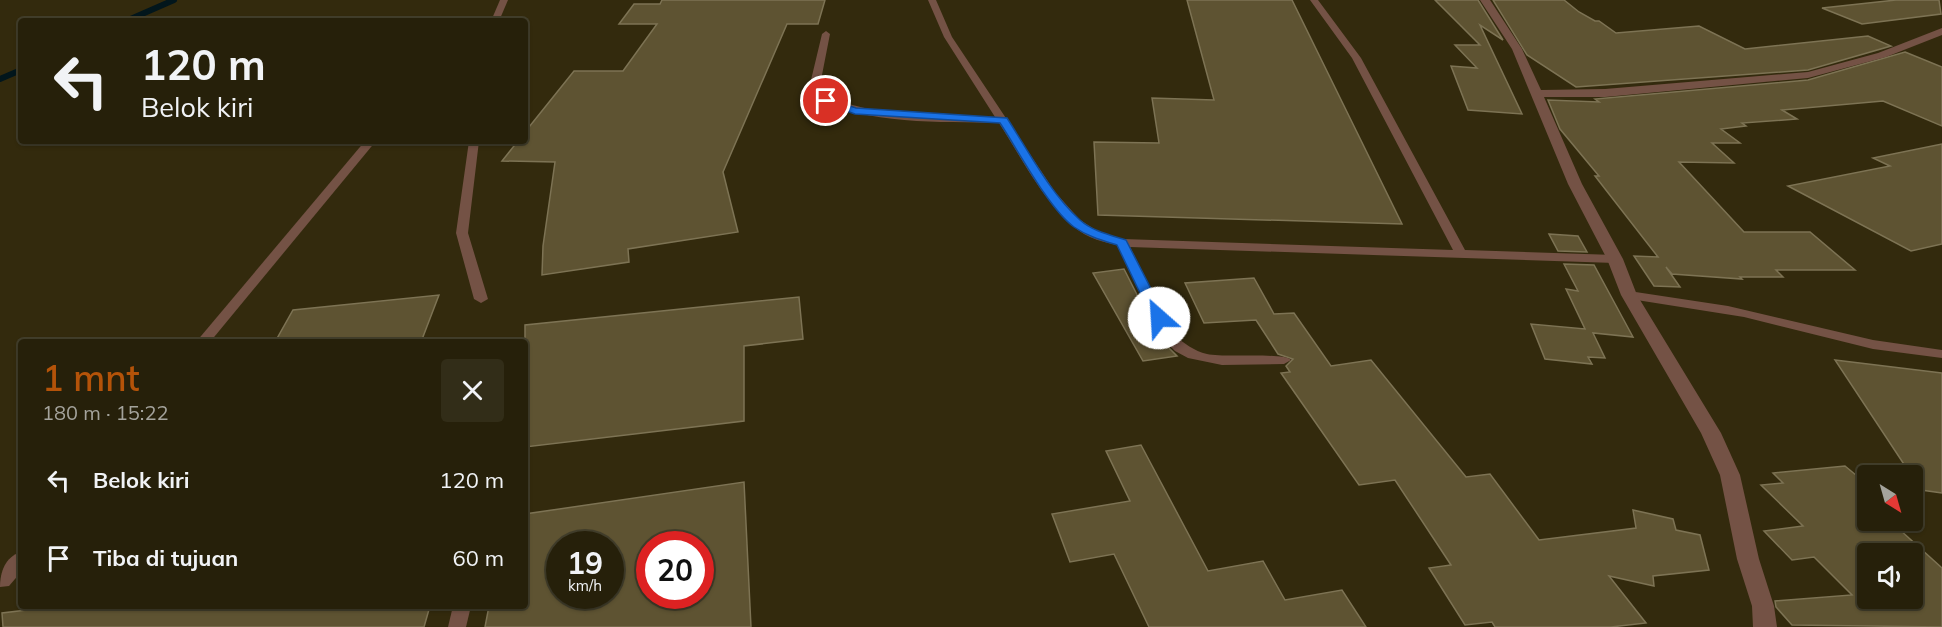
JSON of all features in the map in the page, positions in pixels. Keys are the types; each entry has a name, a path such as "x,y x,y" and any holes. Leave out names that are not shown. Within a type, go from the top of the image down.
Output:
{"street":[{"path":"1485,0 1517,50 1575,184 1615,259 1629,295 1712,433 1730,475 1748,559 1763,606 1766,627"},
{"path":"1536,94 1605,93 1808,75 1882,55 1942,32"}],"lane":[{"path":"496,18 504,0"},
{"path":"932,0 948,37 1051,194 1076,223 1095,235 1122,243 1460,252 1615,259"},
{"path":"1314,0 1356,58 1460,252"},
{"path":"826,34 816,80 818,94 826,101 855,111 1003,120"},
{"path":"206,339 368,144"},
{"path":"474,144 462,234 472,275 481,298"},
{"path":"1122,243 1168,337 1180,349 1206,360 1284,360"},
{"path":"1629,295 1676,300 1758,316 1863,343 1912,352 1942,354"},
{"path":"1,582 18,562"},
{"path":"1,582 18,579"},
{"path":"457,627 461,609"}],"building":[{"path":"662,0 825,0 818,24 787,24 723,172 738,232 628,249 629,262 542,275 543,246 555,162 502,161 516,144 528,144 528,128 574,71 623,71 657,24 619,24 634,4 660,4"},
{"path":"1187,0 1292,0 1402,224 1098,215 1094,142 1159,143 1152,98 1214,100"},
{"path":"1435,0 1478,0 1503,40 1480,25 1522,114 1468,110 1451,66 1477,68 1455,45 1480,45"},
{"path":"1493,0 1564,0 1579,12 1599,21 1616,33 1699,26 1745,49 1868,36 1891,46 1808,70 1576,87 1527,55"},
{"path":"1896,0 1939,0 1941,14 1862,24 1822,8"},
{"path":"1905,52 1942,67 1942,126 1883,101 1782,110 1797,119 1742,123 1746,126 1721,129 1740,143 1712,143 1734,163 1679,162 1744,232 1810,232 1855,270 1776,270 1783,277 1740,277 1742,279 1672,274 1666,267 1680,287 1654,286 1634,256 1658,257 1595,176 1599,176 1560,129 1548,100 1599,102 1595,99 1808,80"},
{"path":"1942,144 1942,244 1911,251 1788,186 1890,166 1873,158"},
{"path":"1549,234 1578,236 1587,252 1558,251"},
{"path":"1564,264 1594,265 1633,337 1593,333 1605,358 1588,357 1592,364 1545,359 1531,324 1585,329 1566,289 1578,291"},
{"path":"1124,269 1159,338 1177,356 1143,361 1093,273"},
{"path":"1254,278 1274,314 1294,313 1331,366 1371,360 1466,477 1490,474 1539,540 1636,528 1633,510 1673,519 1676,530 1700,535 1709,570 1653,576 1654,586 1609,576 1646,623 1611,627 1495,627 1492,622 1465,625 1429,568 1451,565 1395,480 1359,485 1281,373 1290,372 1286,366 1293,359 1278,354 1256,320 1204,323 1185,283"},
{"path":"439,295 422,339 277,339 293,310"},
{"path":"799,297 803,339 744,346 744,421 528,447 528,339 525,339 525,325"},
{"path":"1835,360 1942,373 1942,493 1923,490 1923,465 1904,465"},
{"path":"1141,445 1208,571 1263,561 1285,600 1342,590 1366,627 1149,627 1114,554 1070,562 1052,514 1130,501 1106,451"},
{"path":"1845,466 1857,476 1857,531 1901,531 1914,543 1857,543 1857,609 1923,609 1923,551 1942,568 1942,627 1792,625 1776,607 1775,601 1852,595 1814,557 1792,560 1764,531 1803,526 1761,485 1783,483 1773,473"},
{"path":"744,482 751,627 485,627 488,609 528,609 528,514"},
{"path":"36,609 429,609 424,627 3,627 2,613"}],"waterway":[{"path":"133,18 174,0"},
{"path":"0,79 18,71"}],"route":[{"path":"826,101 855,111 1003,120 1051,194 1076,223 1095,235 1122,243 1159,318"}]}
